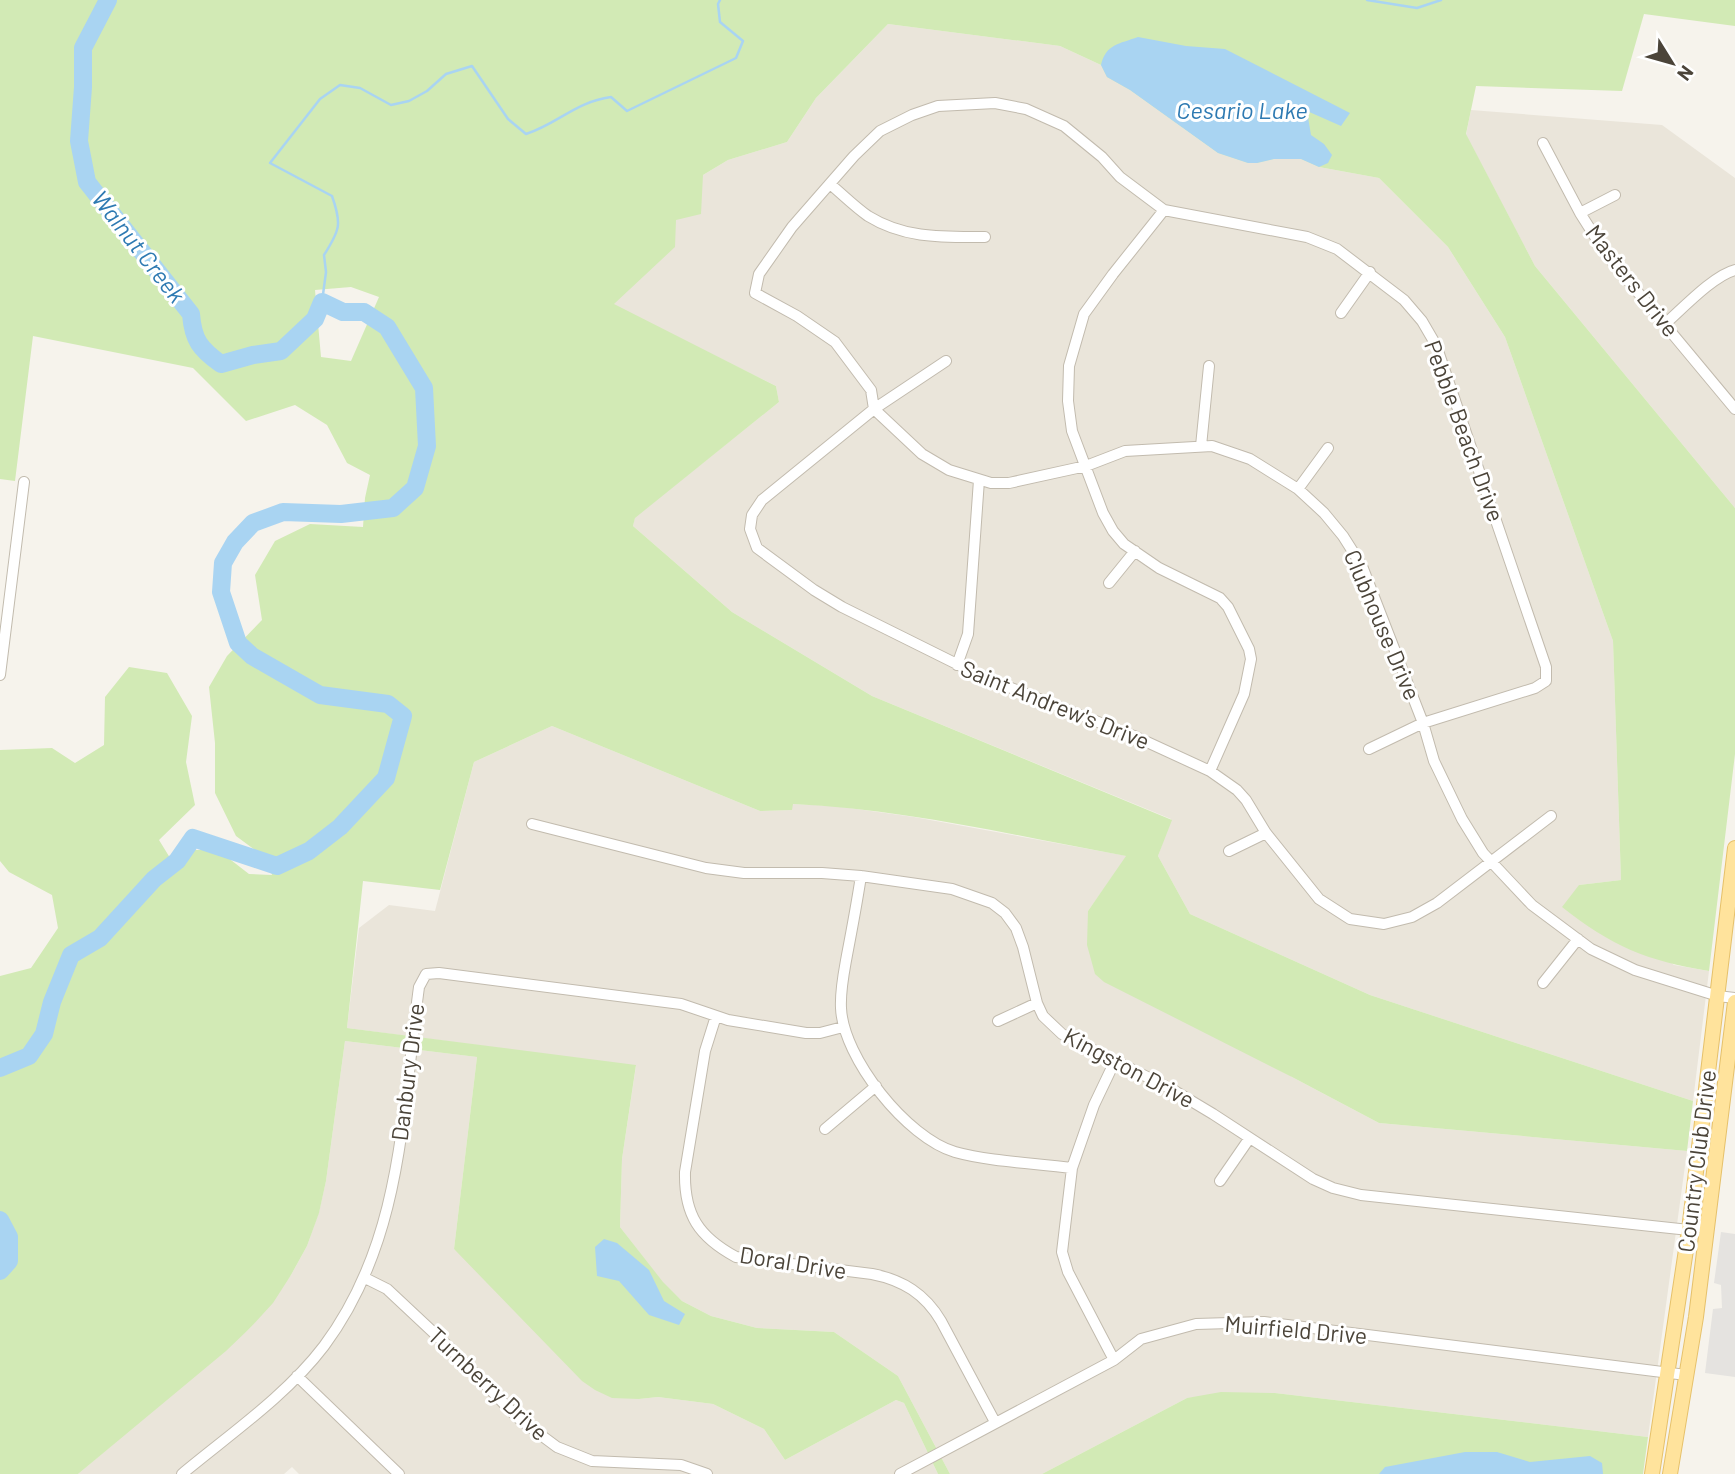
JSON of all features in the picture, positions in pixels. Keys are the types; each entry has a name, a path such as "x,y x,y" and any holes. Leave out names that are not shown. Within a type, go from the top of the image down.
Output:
{"main road":[{"name":"Country Club Drive","path":"1652,1474 1689,1230 1735,848"},
{"name":"Country Club Drive","path":"1670,1474 1696,1317 1735,1000"}],"street":[{"name":"Pebble Beach Drive","path":"755,293 759,274 792,227 880,131 912,114 938,106 995,103 1026,109 1064,126 1102,157 1120,177 1164,210 1307,237 1337,249 1404,300 1422,321 1436,345 1545,667 1546,681 1535,688 1423,723"},
{"name":"Masters Drive","path":"1543,143 1580,213 1606,254 1735,409"},
{"path":"830,184 868,215 904,233 922,236 985,237"},
{"path":"1580,213 1615,195"},
{"path":"1164,210 1113,274 1080,322 1069,366 1068,401 1072,431 1113,531 1124,544 1159,568 1220,598 1228,607 1249,649 1251,659 1244,694 1210,771"},
{"path":"1665,324 1715,282 1735,270"},
{"path":"1341,313 1370,272"},
{"name":"Clubhouse Drive","path":"755,293 797,316 835,342 871,390 874,409 922,454 949,470 979,481 1009,483 1086,466 1125,451 1212,446 1250,459 1298,489 1324,513 1362,566 1423,723 1434,761 1462,819 1483,853 1531,905 1613,961 1735,1000"},
{"path":"874,409 946,361"},
{"path":"1201,446 1209,366"},
{"name":"Saint Andrew's Drive","path":"874,409 762,500 752,515 750,529 757,548 842,607 957,665 1134,736 1210,771 1237,790 1246,800 1266,833 1319,900 1350,919 1384,924 1412,917 1437,903 1551,816"},
{"path":"1298,489 1328,448"},
{"path":"957,665 968,634 979,481"},
{"path":"0,675 24,482"},
{"path":"1109,583 1135,551"},
{"path":"1369,748 1423,723"},
{"name":"Kingston Drive","path":"531,824 706,868 744,873 861,876 973,894 1005,913 1016,928 1037,1003 1043,1016 1062,1034 1213,1114 1313,1179 1333,1188 1361,1195 1689,1230 1707,1224"},
{"path":"1229,851 1266,833"},
{"path":"861,876 842,984 843,1027 861,1067 906,1120 923,1135 955,1152 1072,1168"},
{"path":"1543,983 1578,939"},
{"name":"Danbury Drive","path":"183,1474 298,1376 323,1347 349,1309 365,1278 391,1200 419,987 426,974 439,973 669,1002 727,1020 806,1033 820,1033 843,1027"},
{"path":"998,1021 1037,1003"},
{"name":"Doral Drive","path":"716,1016 705,1051 685,1172 685,1191 692,1217 698,1226 717,1247 736,1257 872,1274 914,1289 933,1308 995,1422"},
{"path":"1114,1360 1068,1272 1062,1252 1072,1168 1094,1105 1115,1061"},
{"path":"825,1129 876,1086"},
{"path":"1220,1181 1249,1139"},
{"name":"Turnberry Drive","path":"365,1278 387,1289 450,1348 518,1418 557,1447 592,1461 681,1465 707,1474"},
{"name":"Muirfield Drive","path":"900,1474 1114,1360 1141,1339 1195,1324 1264,1322 1686,1375"},
{"path":"298,1376 399,1474"}],"shaded area":[{"path":"888,24 1060,46 1101,65 1108,77 1218,153 1248,163 1301,159 1319,167 1379,178 1448,247 1505,337 1613,641 1621,880 1579,885 1674,965 1709,971 1693,1101 1370,995 1190,914 1158,856 1171,819 872,696 732,612 633,526 635,517 779,402 776,386 613,305 703,175 728,160 787,142 816,98"},
{"path":"1471,110 1662,125 1735,178 1735,508 1535,266 1466,135"},
{"path":"552,726 760,811 792,810 792,804 835,806 914,817 1127,856 1088,911 1292,1077 1379,1123 1687,1151 1648,1437 1275,1393 1187,1398 1042,1474 950,1474 898,1376 834,1332 757,1328 711,1316 682,1301 663,1283 620,1227 622,1159 636,1066 347,1028 359,928 389,905 435,911 474,762"},
{"path":"345,1041 477,1057 454,1249 639,1399 658,1397 713,1404 764,1429 785,1460 896,1400 904,1403 938,1474 299,1474 292,1467 284,1474 78,1474 250,1328 291,1275 307,1246 319,1212 326,1181"},
{"path":"1721,1232 1735,1234 1735,1377 1705,1373 1713,1309 1722,1308 1721,1285 1714,1283"}],"green space":[{"path":"0,0 1735,0 1735,26 1644,14 1622,91 1476,86 1466,134 1535,266 1735,508 1735,754 1709,971 1648,957 1631,950 1597,932 1562,907 1579,885 1621,880 1613,641 1505,337 1448,247 1379,178 1319,167 1301,159 1248,163 1218,153 1130,90 1107,77 1101,65 1060,46 888,24 816,98 787,142 728,160 703,175 701,214 676,220 675,247 614,304 776,386 779,402 635,518 633,526 732,612 872,696 1172,820 1158,856 1190,914 1370,995 1693,1101 1687,1151 1379,1123 1104,982 1095,974 1087,945 1088,911 1126,856 877,811 793,804 792,810 760,811 552,726 474,762 440,890 363,881 347,1028 636,1065 622,1159 620,1227 663,1282 682,1301 711,1316 757,1328 834,1332 898,1376 950,1474 938,1474 904,1403 896,1400 785,1460 764,1429 713,1404 658,1397 612,1398 582,1381 454,1249 477,1057 345,1041 326,1181 319,1213 307,1246 273,1303 226,1351 78,1474 0,1474 0,976 31,968 58,928 52,895 9,872 0,861 0,750 52,748 75,763 104,745 105,697 129,667 167,673 192,716 186,762 195,805 159,840 175,866 194,850 218,850 249,874 272,875 267,859 236,836 215,793 215,743 209,687 227,656 262,620 255,575 275,541 310,524 363,527 370,475 347,463 327,425 295,405 246,421 193,368 33,336 15,481 0,479","holes":["351,287 379,297 351,361 321,357 315,290"]},
{"path":"1221,1392 1275,1393 1648,1437 1643,1474 1042,1474 1187,1398"}],"water":[{"name":"Cesario Lake","path":"1138,37 1186,46 1225,49 1350,113 1341,126 1307,111 1311,135 1324,144 1332,155 1328,163 1319,167 1301,159 1274,159 1248,163 1218,153 1130,90 1107,77 1101,65 1106,53 1114,46"},
{"path":"604,1239 617,1243 649,1270 664,1301 685,1314 679,1325 649,1315 619,1281 597,1276 595,1247"},
{"path":"1465,1452 1497,1452 1530,1462 1590,1456 1602,1463 1603,1474 1379,1474 1385,1467"}],"waterway":[{"name":"Walnut Creek","path":"0,1068 29,1056 44,1034 52,1002 71,955 100,938 154,879 177,861 193,838 277,866 309,851 340,827 386,778 403,716 388,704 320,695 252,656 238,643 221,592 223,563 235,542 253,523 283,512 341,514 393,508 415,488 427,446 424,388 387,327 364,312 343,312 322,302 315,319 281,351 221,364 203,348 196,337 191,314 87,182 79,141 83,48 108,0"},
{"path":"322,302 326,272 324,255 338,227 332,196 270,163 320,99 340,85 360,88 391,105 409,101 427,91 446,74 472,66 508,119 526,134 587,103 611,97 627,111 736,58 743,41 720,22 720,0"},
{"path":"1367,0 1417,8 1441,0"},
{"name":"Walnut Creek","path":"0,1220 9,1237 9,1261 0,1271"}]}
